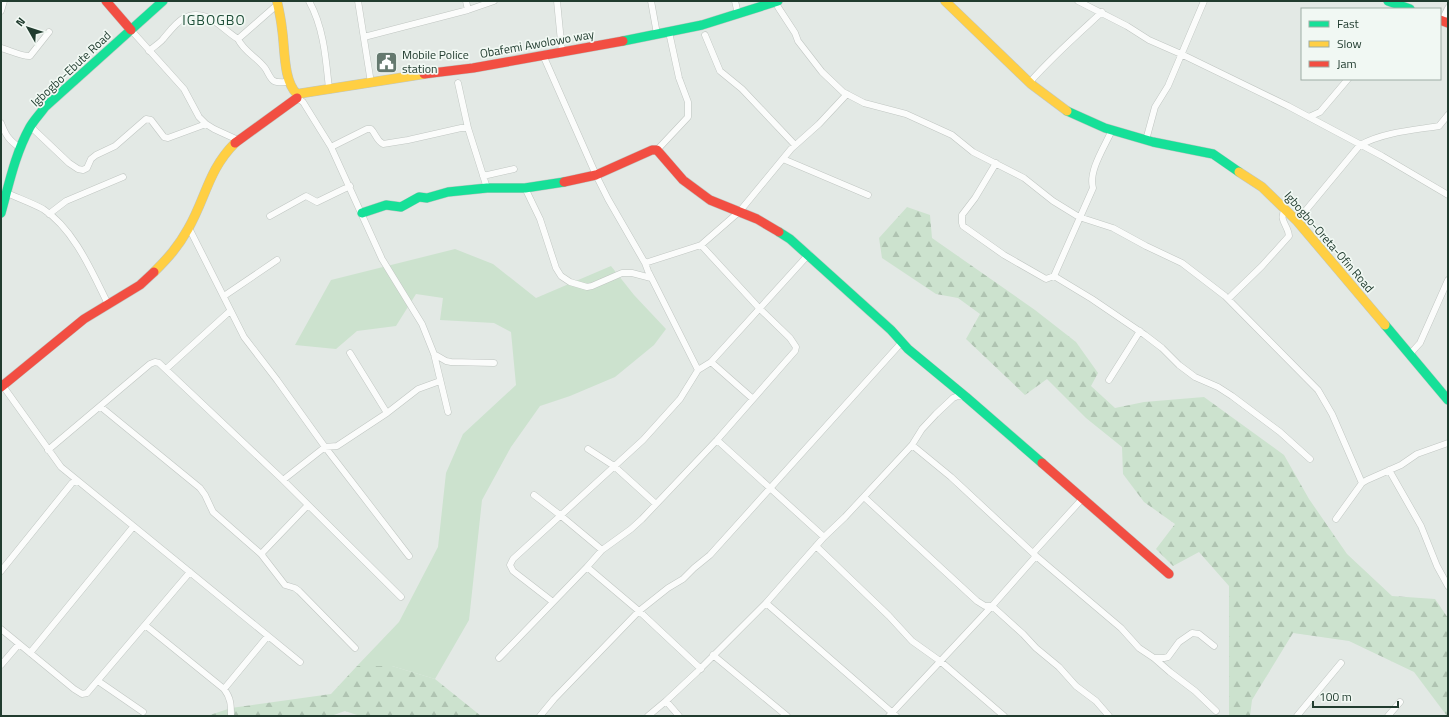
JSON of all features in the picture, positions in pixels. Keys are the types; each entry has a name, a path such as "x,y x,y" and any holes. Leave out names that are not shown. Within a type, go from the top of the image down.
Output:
{"street":[{"path":"1,11 4,1"},
{"path":"106,1 130,30 184,89 195,111 206,124 238,140"},
{"name":"Igbogbo-Ebute Road","path":"1,213 20,148 30,126 45,108 163,1"},
{"path":"309,1 313,8 324,42 329,89"},
{"path":"358,1 371,83"},
{"path":"466,1 468,10"},
{"path":"364,37 468,10 494,1"},
{"path":"557,1 562,52"},
{"path":"651,1 657,34"},
{"path":"735,1 738,14"},
{"name":"Igbogbo-Oreta-Ofin Road","path":"945,1 1030,82 1069,113 1112,130 1146,140 1213,154 1262,187 1297,221 1448,400"},
{"path":"1078,1 1102,12 1149,40 1182,54 1282,102 1382,156 1448,195"},
{"path":"1146,140 1155,107 1168,86 1204,1"},
{"path":"1388,1 1407,8"},
{"path":"238,39 277,2"},
{"path":"277,2 290,82 294,93 303,102 332,147 382,259 422,324 434,354 448,412"},
{"path":"777,2 781,14 803,47 822,72 843,92 864,103 906,114 952,135 973,152 1024,178 1053,201 1079,217 1113,228 1182,263 1228,299 1318,390 1332,414 1362,484"},
{"name":"Obafemi Awolowo way","path":"298,96 329,89 473,68 669,32 702,25 777,2"},
{"path":"1443,21 1448,8"},
{"path":"1030,82 1050,60 1102,12"},
{"path":"149,51 163,39 182,18 198,15 208,17 238,39 241,45 265,68 274,81 290,82"},
{"path":"1,48 27,57 30,56 49,32"},
{"path":"362,213 386,205 401,207 419,197 428,198 448,192 487,188 525,188 555,184 596,175 652,150 657,150 688,117 688,102 679,78 669,32"},
{"path":"705,35 720,71 742,89 795,145"},
{"path":"543,55 596,175 645,263 651,278 698,370"},
{"path":"1309,117 1320,112 1347,80"},
{"path":"458,83 468,128 487,188"},
{"path":"645,263 701,245 740,212 795,145 819,124 847,94"},
{"path":"298,96 293,102 238,140 228,150 215,168 189,228 173,253 140,285 84,319 2,387 61,467 300,662"},
{"path":"1319,123 1320,112"},
{"path":"1297,221 1360,145 1368,140 1439,126 1448,116"},
{"path":"30,126 70,163 78,169 83,170 87,168 91,159 115,146 146,119 151,120 164,137 168,138 206,124"},
{"path":"1,123 9,140 20,148"},
{"path":"332,147 367,129 371,129 377,139 383,144 460,128 468,128"},
{"path":"996,163 975,198 962,215 963,226 1004,255 1046,279 1054,276 1093,188 1091,181 1096,164 1112,130"},
{"path":"657,150 683,180 710,200 740,212 790,239 809,254 902,342 1170,574"},
{"path":"783,159 868,195"},
{"path":"483,176 514,169"},
{"path":"49,214 66,201 123,177"},
{"path":"270,216 306,196 317,202 350,186"},
{"path":"525,188 540,219 556,268 561,276 570,282 586,287 592,286 622,273 632,273 651,278"},
{"path":"7,193 42,209 60,224 84,255 108,304"},
{"path":"1228,299 1262,266 1289,236 1288,229 1283,221 1282,214 1285,208"},
{"path":"189,228 244,337 277,380 325,448 409,556"},
{"path":"499,658 602,550 631,529 656,504 717,440 795,351 796,347 790,338 759,308 701,245"},
{"path":"553,602 513,571 510,565 513,559 643,440 680,399 698,370 711,362 809,254"},
{"path":"224,296 277,260"},
{"path":"1054,276 1140,331 1195,377 1224,390 1238,400 1280,432 1310,459"},
{"path":"1410,354 1420,343 1448,280"},
{"path":"166,369 230,311"},
{"path":"1109,380 1140,331"},
{"path":"540,716 554,699 639,612 668,588 683,579 710,555 902,342"},
{"path":"350,353 387,413"},
{"path":"434,354 446,361 451,362 494,363"},
{"path":"48,450 154,362 159,363 283,480 401,597"},
{"path":"711,362 753,399"},
{"path":"283,480 325,448 337,446 387,413 418,389 440,381"},
{"path":"648,716 701,669 766,603 824,537 864,497 912,445 922,429 953,398 958,396 966,396"},
{"path":"101,407 200,488 213,512 261,554 285,585 299,591 355,648"},
{"path":"717,440 824,537"},
{"path":"1336,519 1362,484 1367,480 1401,465 1417,454 1448,443"},
{"path":"912,445 951,477 1034,554 1121,628 1139,648 1154,658 1195,691 1216,711"},
{"path":"588,449 614,466 656,504"},
{"path":"1389,470 1421,526 1437,566 1448,586"},
{"path":"1,571 72,483 77,481"},
{"path":"534,495 602,550"},
{"path":"864,497 977,601 985,606 992,606 1059,667 1076,686 1096,701 1109,716"},
{"path":"766,603 892,715 992,606 1034,554 1082,499"},
{"path":"261,554 308,506"},
{"path":"30,653 133,527"},
{"path":"816,546 889,616 912,641 940,661 1004,716"},
{"path":"587,567 701,669"},
{"path":"1,629 74,689 82,694 87,693 190,572"},
{"path":"144,625 224,689 229,696 231,703 231,716"},
{"path":"1154,658 1168,657 1179,642 1192,632 1199,634 1214,646"},
{"path":"224,689 268,637"},
{"path":"1,666 19,644"},
{"path":"713,656 787,716"},
{"path":"1297,716 1341,663"},
{"path":"98,681 143,712"},
{"path":"666,701 679,716"},
{"path":"1388,716 1400,702"}],"green space":[{"path":"907,207 930,215 932,238 1035,310 1076,342 1098,373 1091,386 1115,408 1144,402 1204,397 1284,455 1309,499 1347,554 1392,596 1435,599 1448,618 1448,716 1414,672 1349,641 1293,633 1252,700 1250,716 1229,716 1229,586 1199,552 1173,566 1156,549 1175,524 1144,502 1123,474 1122,447 1086,418 1047,379 1025,395 966,339 980,314 958,298 936,294 882,258 879,238"},
{"path":"455,249 493,264 536,298 611,266 634,295 666,329 654,345 615,377 570,396 540,406 511,447 482,500 469,620 435,679 392,666 357,666 399,622 438,547 446,473 463,434 516,385 511,332 494,323 440,320 443,298 416,294 396,326 357,331 336,349 295,345 331,280"},
{"path":"357,666 392,666 435,679 481,716 360,716 345,711 331,716 207,716 231,708 331,694"}],"traffic: fast":[{"path":"1,213 16,158 35,119 45,107 163,1"},
{"path":"623,41 702,25 778,1"},
{"path":"1388,1 1407,8"},
{"path":"1067,111 1105,128 1153,142 1213,154 1239,172"},
{"path":"362,213 386,205 401,207 419,197 427,198 448,192 487,188 525,188 564,182"},
{"path":"779,232 790,239 891,330 908,349 1042,463"},
{"path":"1385,325 1448,400"}],"traffic: slow":[{"path":"277,1 282,25 285,63 289,81 297,94 424,74"},
{"path":"945,1 1031,84 1067,111"},
{"path":"154,272 164,262 184,235 194,218 219,163 235,143"},
{"path":"1239,172 1262,187 1297,221 1385,325"}],"traffic: jam":[{"path":"106,1 131,30"},
{"path":"1441,20 1448,23"},
{"path":"424,74 473,68 623,41"},
{"path":"235,143 297,98"},
{"path":"564,182 596,175 652,150 657,150 683,180 710,200 757,219 779,232"},
{"path":"1,387 84,319 140,285 154,272"},
{"path":"1042,463 1169,574"}],"place":[{"name":"Mobile Police station","path":"386,62"}],"district":[{"name":"IGBOGBO","path":"214,20"}]}
